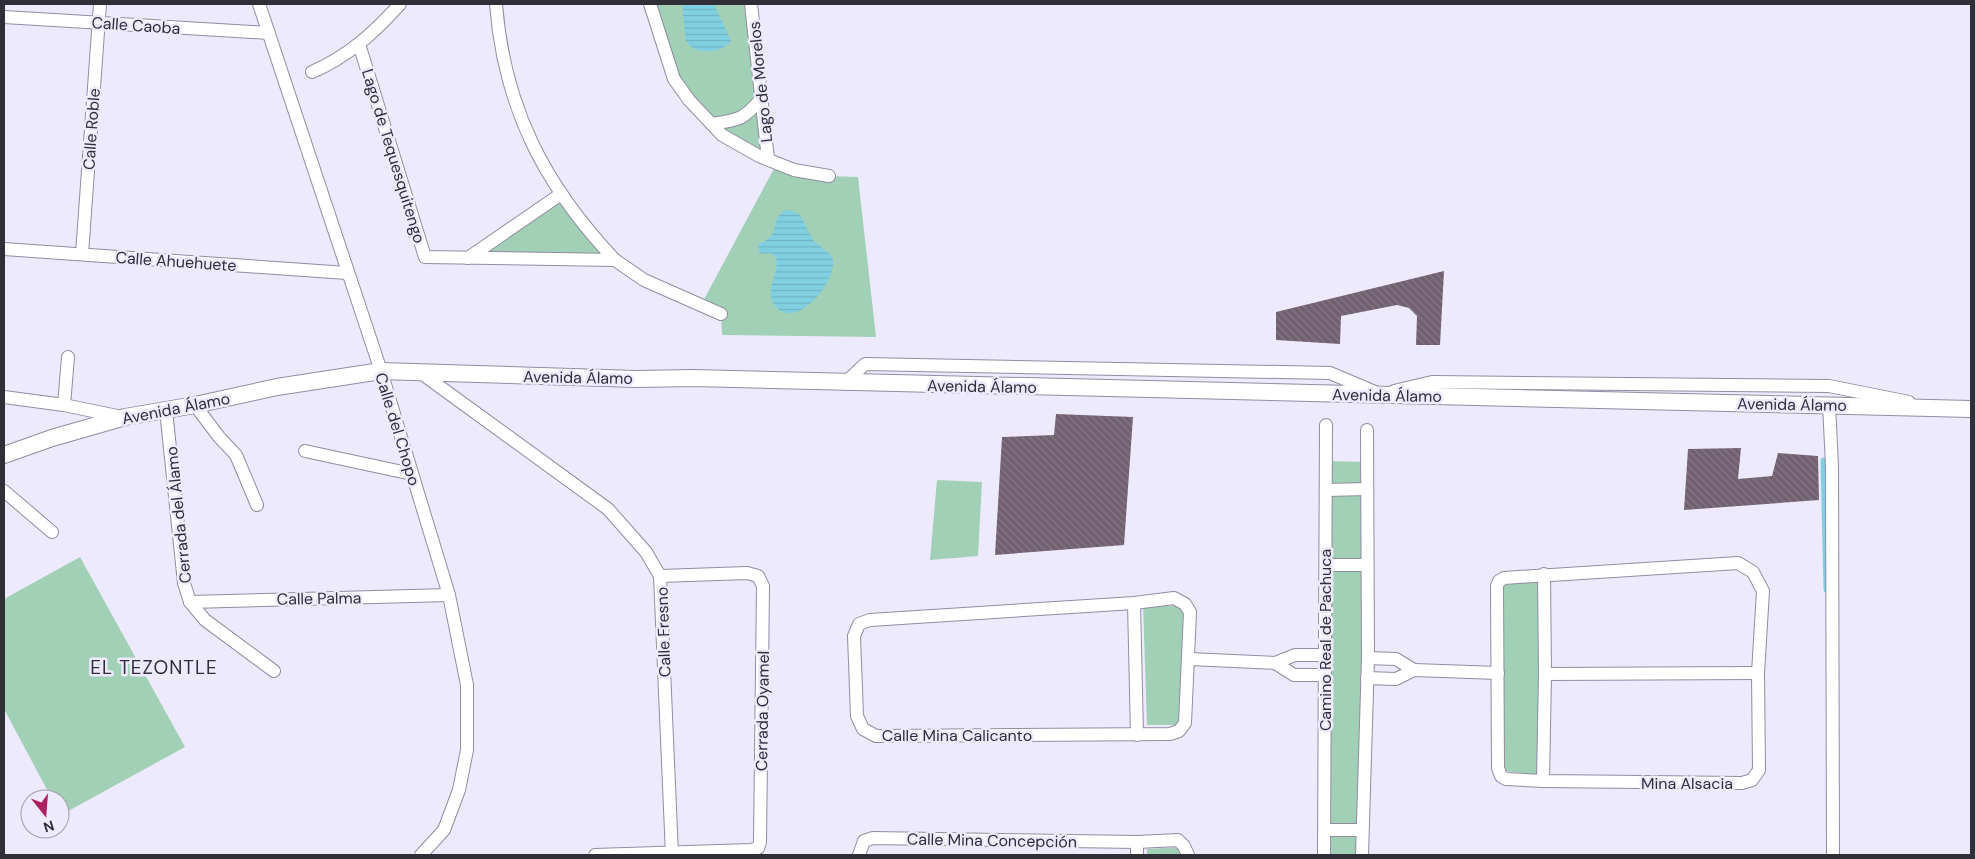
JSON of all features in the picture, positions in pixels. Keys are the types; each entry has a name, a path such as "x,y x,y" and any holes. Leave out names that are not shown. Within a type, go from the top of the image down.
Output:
{"street":[{"name":"Calle Roble","path":"82,254 100,4"},
{"name":"Calle del Chopo","path":"259,4 347,274 381,371 449,595 467,685 467,750 459,790 444,830 420,855"},
{"name":"Lago de Tequesquitengo","path":"312,72 333,62 359,44 400,4"},
{"path":"496,4 498,28 510,89 530,142 561,194 587,230 615,260 644,280 721,314"},
{"name":"Lago de Morelos","path":"650,4 674,79 689,100 722,135 768,160 794,170 829,176"},
{"name":"Lago de Morelos","path":"751,4 768,160"},
{"name":"Calle Caoba","path":"4,17 269,33"},
{"name":"Lago de Tequesquitengo","path":"359,44 425,257 615,260"},
{"path":"712,124 745,117 762,98"},
{"path":"468,258 561,194"},
{"name":"Calle Ahuehuete","path":"4,249 347,274"},
{"path":"64,405 68,357"},
{"name":"Avenida Álamo","path":"4,455 52,438 125,417 195,405 277,387 381,371 1829,404 1971,409"},
{"name":"Calle Fresno","path":"421,373 608,509 646,552 660,576 672,854"},
{"path":"1381,394 1432,382 1830,386 1938,408"},
{"path":"4,397 64,405 125,417"},
{"path":"1829,404 1832,466 1833,855"},
{"path":"195,405 219,437 236,454 257,505"},
{"name":"Cerrada del Álamo","path":"166,410 184,584 190,602 205,620 274,671"},
{"name":"Camino Real de Pachuca","path":"1324,855 1326,425"},
{"path":"1362,855 1368,658 1367,430"},
{"path":"306,451 412,474"},
{"path":"1326,490 1367,489"},
{"path":"4,491 52,532"},
{"name":"Mina Alsacia","path":"1738,562 1753,572 1763,591 1758,673 1759,770 1752,780 1742,783 1543,782 1506,779 1501,776 1498,768 1497,586 1499,581 1504,578 1544,574 1738,562"},
{"path":"1326,565 1367,565"},
{"name":"Cerrada Oyamel","path":"660,576 747,573 758,576 763,586 760,842 758,848 751,850 672,854"},
{"path":"1543,782 1544,574"},
{"name":"Calle Palma","path":"190,602 449,595"},
{"name":"Calle Mina Calicanto","path":"1174,598 1184,604 1190,612 1189,659 1185,723 1179,731 1170,734 876,736 863,730 857,716 854,636 859,624 870,620 1134,603 1174,598"},
{"path":"1134,603 1137,735"},
{"path":"1189,659 1275,663 1295,655 1325,655"},
{"path":"1368,658 1396,658 1414,670"},
{"path":"1275,663 1294,675 1325,675"},
{"path":"1367,678 1396,679 1414,670 1498,673"},
{"path":"1545,674 1758,673"},
{"path":"1325,830 1362,830"},
{"name":"Calle Mina Concepción","path":"859,855 864,841 873,838 1137,842 1178,840 1184,846 1188,855"},
{"path":"1137,842 1137,855"},
{"path":"595,855 672,854"}],"green space":[{"path":"650,4 751,4 768,159 722,135 689,100"},
{"path":"777,163 829,176 858,177 876,337 722,335 721,314 701,305"},
{"path":"561,194 615,260 468,258"},
{"path":"1326,461 1367,462 1362,855 1324,855"},
{"path":"937,480 982,482 978,556 930,560"},
{"path":"80,557 185,747 70,810 70,789 47,789 4,709 4,599"},
{"path":"1540,581 1539,775 1503,771 1503,585"},
{"path":"1143,606 1183,606 1182,725 1147,725"},
{"path":"1182,847 1182,855 1147,855 1147,849"}],"water":[{"path":"682,4 714,4 731,41 722,48 708,51 701,51 690,46 686,41"},
{"path":"790,210 800,215 813,240 832,256 833,265 824,288 806,307 795,312 785,313 777,308 771,296 777,263 776,257 770,253 762,254 758,247 759,244 771,236 779,215"}],"building":[{"path":"1444,271 1440,345 1416,345 1417,316 1409,308 1397,305 1341,316 1340,344 1276,340 1276,312"},
{"path":"1056,414 1133,417 1124,545 995,555 1002,437 1054,435"},
{"path":"1741,448 1738,479 1772,476 1778,453 1818,456 1819,500 1684,510 1688,449"}],"waterway":[{"path":"1823,460 1826,590"}],"district":[{"name":"EL TEZONTLE","path":"154,667"}]}
